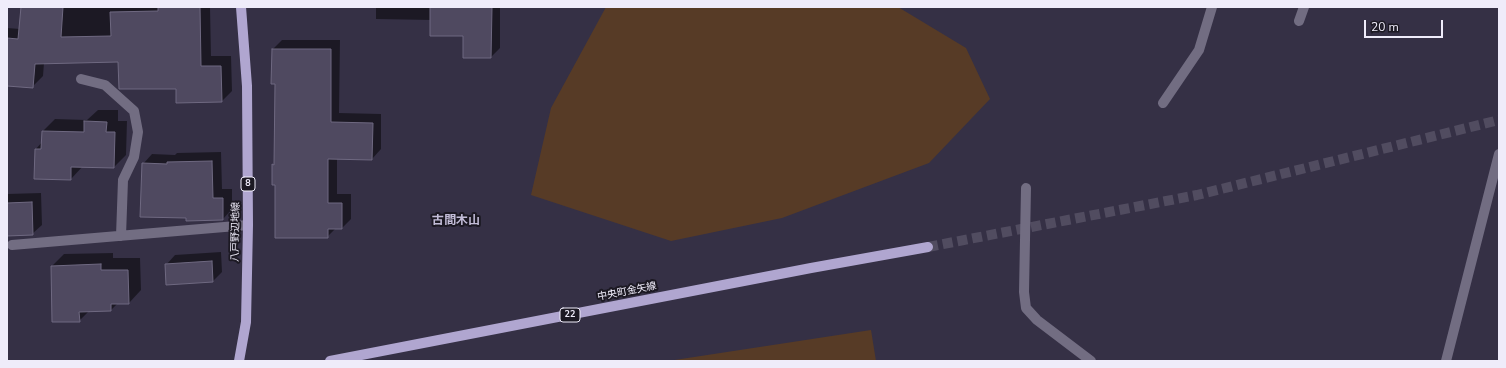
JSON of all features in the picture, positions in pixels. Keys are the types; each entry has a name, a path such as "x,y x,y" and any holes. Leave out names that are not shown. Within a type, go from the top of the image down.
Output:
{"main road":[{"name":"八戸野辺地線","path":"239,361 246,322 248,225 247,86 241,7"},
{"name":"中央町金矢線","path":"330,361 811,268 928,247"}],"street":[{"path":"1162,103 1199,50 1212,7"},
{"path":"1299,21 1304,7"},
{"path":"81,79 105,85 134,111 138,132 134,157 123,180 121,236"},
{"path":"1446,361 1499,154"},
{"path":"1026,188 1024,292 1026,308 1037,320 1091,361"},
{"path":"12,245 248,225"}],"shaded area":[{"path":"606,7 898,7 966,48 990,99 929,163 782,218 671,241 531,195 551,108"},
{"path":"871,330 876,361 668,361"}],"building":[{"path":"21,7 63,7 61,37 111,36 110,12 158,11 158,7 200,7 201,66 221,66 222,102 176,103 176,89 119,89 118,62 35,64 33,88 7,86 7,38 18,39"},
{"path":"430,7 492,7 491,58 463,58 463,36 430,36"},
{"path":"272,49 331,49 331,122 373,123 372,160 328,159 328,203 342,203 342,229 328,229 328,238 275,238 275,185 272,185 272,164 274,165 275,84 271,84"},
{"path":"84,121 107,122 106,132 115,132 114,168 71,167 71,180 34,179 35,149 41,149 42,131 84,132"},
{"path":"212,161 213,198 223,198 223,220 186,221 186,218 140,217 142,163 167,164 167,162"},
{"path":"32,202 33,235 7,236 7,203"},
{"path":"212,261 213,282 166,285 165,264"},
{"path":"101,264 101,270 128,270 129,304 111,304 111,311 79,312 80,322 52,322 51,266"}],"tunnel":[{"path":"928,247 1197,195 1499,120"}],"district":[{"name":"古間木山","path":"456,221"}]}
